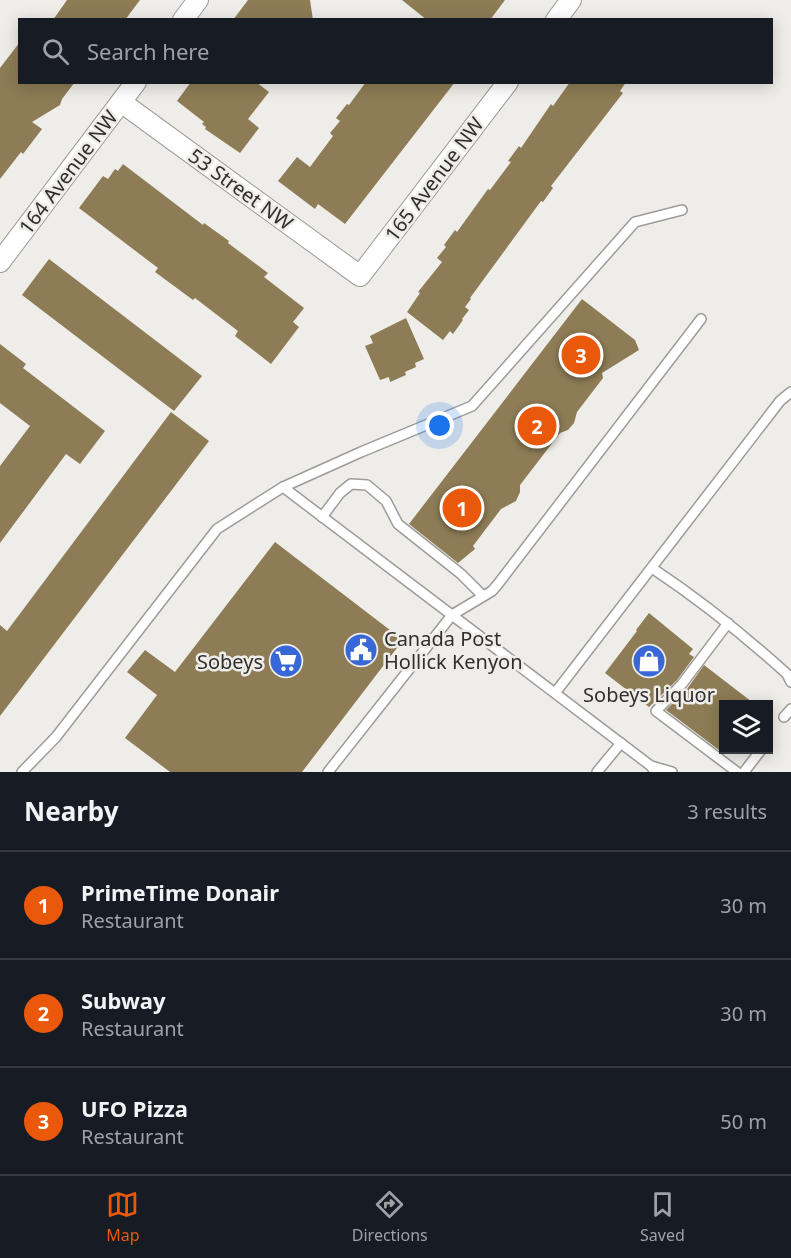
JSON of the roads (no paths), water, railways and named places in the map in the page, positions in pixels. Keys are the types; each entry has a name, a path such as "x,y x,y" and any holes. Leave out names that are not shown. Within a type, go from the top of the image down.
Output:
{"street":[{"path":"184,18 198,0"},
{"path":"558,18 571,0"},
{"name":"164 Avenue NW","path":"0,262 135,84"},
{"name":"165 Avenue NW","path":"360,276 506,84"},
{"name":"53 Street NW","path":"122,102 360,276"}],"lane":[{"path":"21,772 56,737 217,529 283,487 472,406 635,222 682,210"},
{"path":"328,772 452,615 498,584 701,319"},
{"path":"555,693 780,401 791,392"},
{"path":"322,517 340,493 351,484 367,485 386,501 398,524 460,574 483,596"},
{"path":"283,487 653,769 672,772"},
{"path":"652,568 693,595 728,623 789,678"},
{"path":"728,623 682,684 656,711 737,772"},
{"path":"784,717 791,709"},
{"path":"597,772 621,743"},
{"path":"744,772 758,754"}],"place":[{"name":"UFO Pizza","path":"581,355"},
{"name":"Subway","path":"537,426"},
{"name":"PrimeTime Donair","path":"462,508"},
{"name":"Canada Post Hollick Kenyon","path":"361,650"},
{"name":"Sobeys","path":"286,661"},
{"name":"Sobeys Liquor","path":"649,661"}]}
